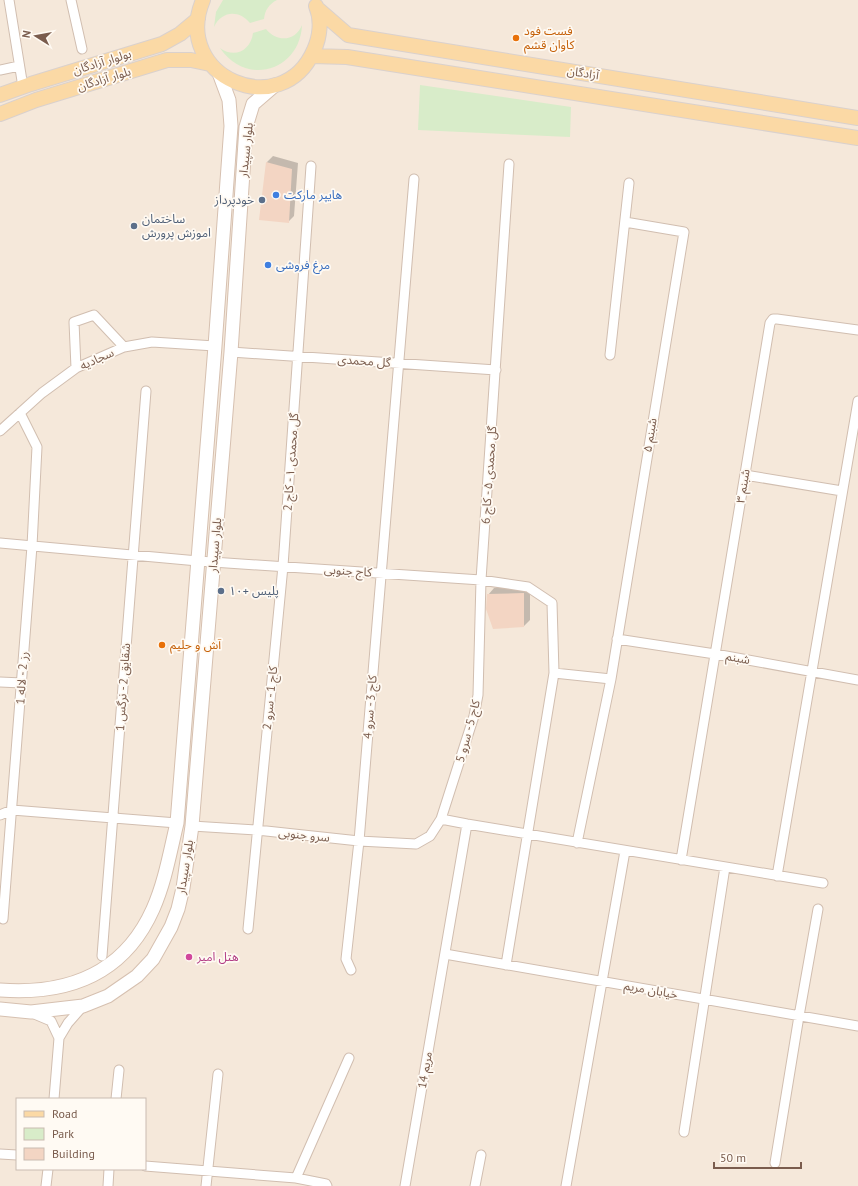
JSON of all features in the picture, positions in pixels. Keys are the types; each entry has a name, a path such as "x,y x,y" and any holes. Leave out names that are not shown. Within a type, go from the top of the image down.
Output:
{"main road":[{"path":"203,0 198,19 197,31 199,43 214,69 228,80 240,85 263,88 286,81 305,66 312,56 317,45 320,21 316,5"},
{"name":"آزادگان","path":"316,5 348,35 858,118"},
{"name":"بولوار آزادگان","path":"0,95 162,44 180,34 198,19"},
{"name":"آزادگان","path":"312,56 347,57 858,138"},
{"name":"بلوار آزادگان","path":"0,114 36,100 167,60 191,60 214,69"},
{"path":"757,122 761,102"}],"street":[{"path":"9,0 23,87"},
{"path":"72,0 82,49"},
{"path":"0,70 20,66"},
{"name":"بلوار سپیدار","path":"0,990 44,990 76,982 99,972 124,954 141,933 154,908 164,878 177,823 231,126 229,100 214,69"},
{"name":"بلوار سپیدار","path":"0,1009 31,1012 83,1006 108,996 137,976 153,959 171,926 178,908 183,888 192,826 231,352 246,127 253,104 275,85"},
{"name":"گل محمدی ۵ - کاج 6","path":"481,580 509,164"},
{"name":"گل محمدی ۱ - کاج 2","path":"283,566 311,166"},
{"name":"کاج 3 - سرو 4","path":"351,970 346,958 359,841 414,179"},
{"path":"610,355 629,183"},
{"name":"شبنم ۵","path":"578,843 611,679 684,232 624,222"},
{"path":"76,368 74,322 94,314 124,347"},
{"name":"شبنم ۳","path":"680,860 770,323 773,319 777,319 858,330"},
{"name":"سجادیه","path":"0,431 42,393 76,368 124,347 152,342 215,346"},
{"name":"گل محمدی","path":"231,352 496,370"},
{"name":"شقایق 2 - نرگس 1","path":"102,956 146,391"},
{"path":"777,876 858,401"},
{"name":"رز 2 - لاله 1","path":"3,919 32,546 37,447 20,413"},
{"path":"745,475 842,491"},
{"name":"کاج جنوبی","path":"0,543 198,561 481,580 528,587 552,603 554,673"},
{"name":"کاج 1 - سرو 2","path":"248,929 283,566"},
{"name":"کاج 5 - سرو 5","path":"416,844 430,836 441,819 474,716 478,695 481,580"},
{"name":"شبنم","path":"617,639 715,654 858,680"},
{"path":"506,965 554,673 611,679"},
{"path":"0,682 22,683"},
{"path":"0,809 177,823"},
{"path":"0,815 12,810"},
{"path":"441,819 823,883"},
{"name":"مریم 14","path":"405,1186 467,824"},
{"name":"سرو جنوبی","path":"192,826 257,830 359,841 416,844"},
{"path":"566,1186 625,851"},
{"path":"684,1132 725,867"},
{"path":"775,1163 818,909"},
{"name":"خیابان مریم","path":"445,954 858,1026"},
{"path":"58,1038 68,1023 83,1006"},
{"path":"31,1012 51,1021 58,1038 54,1098"},
{"path":"296,1178 349,1058"},
{"path":"116,1098 119,1070"},
{"path":"206,1186 218,1074"},
{"path":"0,1154 16,1155"},
{"path":"476,1186 481,1155"},
{"path":"146,1166 296,1178 326,1184 327,1186"},
{"path":"46,1186 48,1170"},
{"path":"108,1186 109,1170"}],"shaded area":[{"path":"0,0 858,0 858,1186 0,1186"}],"green space":[{"path":"223,0 277,0 268,8 264,19 250,23 241,15 230,14 221,18 214,27 216,12"},
{"path":"302,25 299,41 292,53 282,63 270,68 257,70 244,67 231,60 220,48 231,53 237,53 246,48 252,39 253,33 266,29 275,37 286,38 295,34"},
{"path":"420,85 571,107 570,137 418,130"}],"building":[{"name":"هایپر مارکت","path":"266,162 292,169 289,223 259,220"},
{"path":"524,593 524,627 493,629 486,609 487,594"}],"place":[{"name":"فست فود كاوان قشم","path":"516,38"},
{"name":"هایپر مارکت","path":"276,195"},
{"name":"خودپرداز","path":"262,200"},
{"name":"ساختمان اموزش پرورش","path":"134,226"},
{"name":"مرغ فروشی","path":"268,265"},
{"name":"پلیس +۱۰","path":"221,591"},
{"name":"آش و حلیم","path":"162,645"},
{"name":"هتل امیر","path":"189,957"}]}
